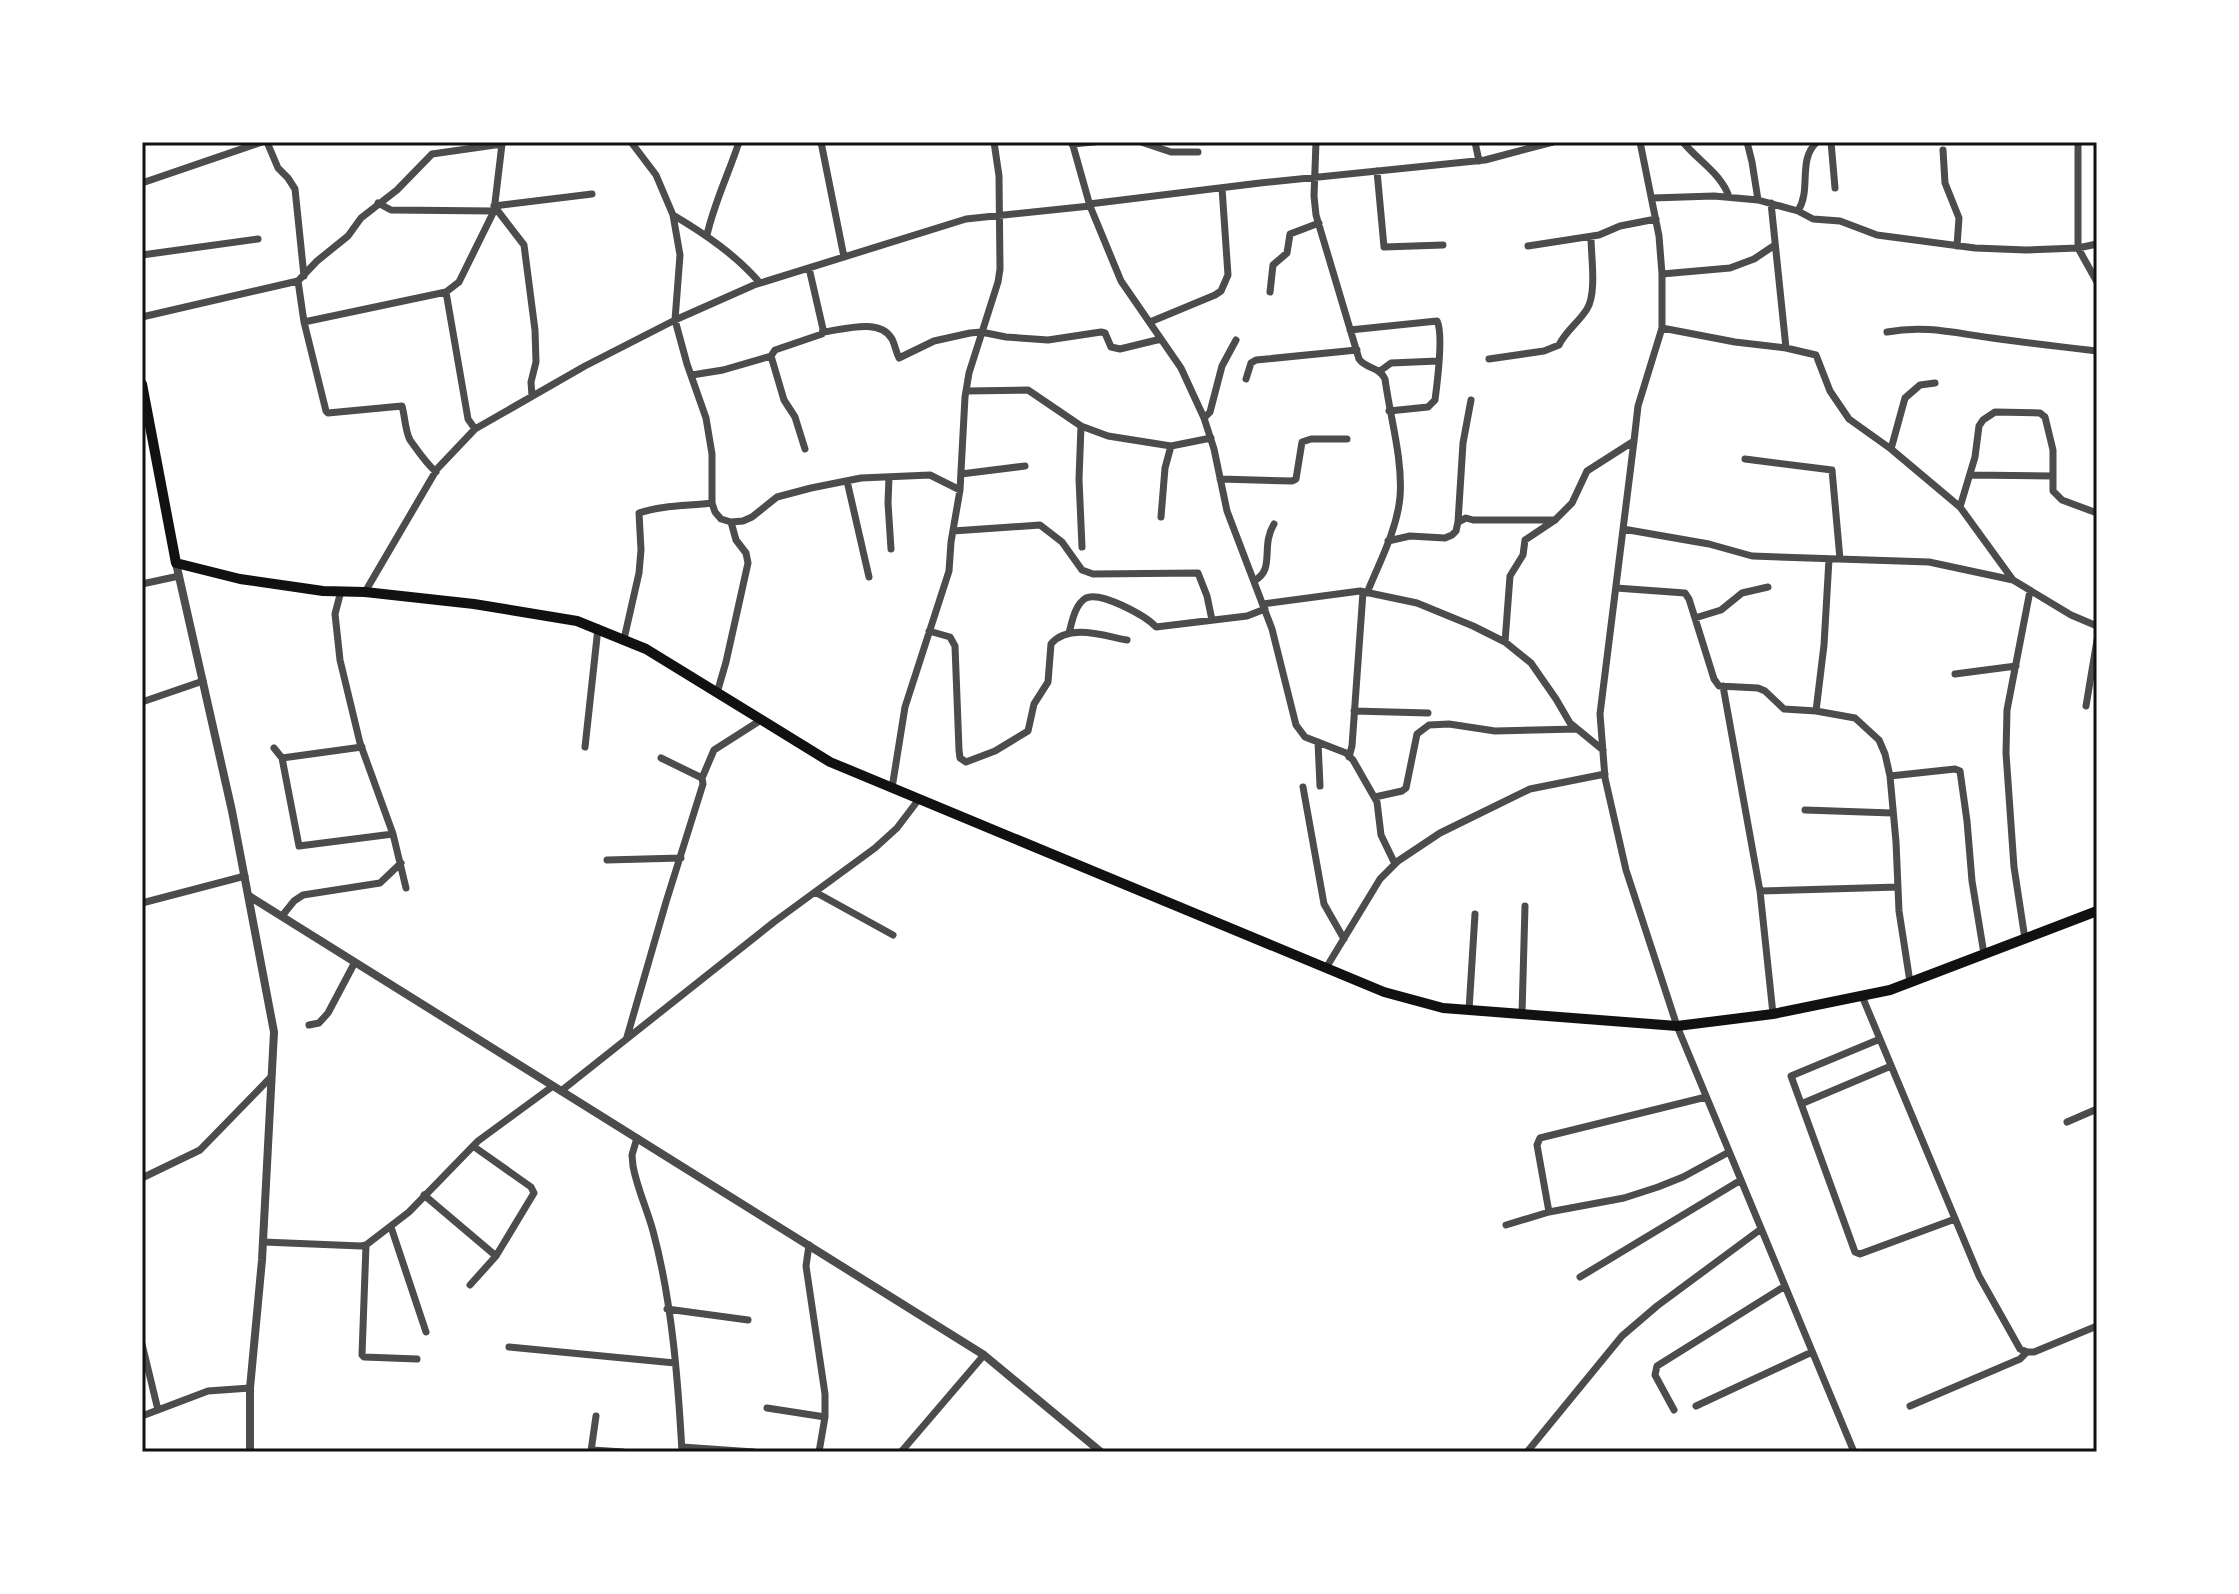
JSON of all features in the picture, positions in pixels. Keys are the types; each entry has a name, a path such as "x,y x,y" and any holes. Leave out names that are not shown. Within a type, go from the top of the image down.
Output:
{"main road":[{"path":"142,384 176,563 240,579 474,604 577,621 598,628 646,649 830,762 1384,992 1443,1008 1677,1026 1773,1014 1890,990 2097,911"}],"street":[{"path":"142,183 265,142 278,168 295,189 304,322 327,412 402,406 410,439 417,446 423,461 436,472"},
{"path":"631,142 656,175 673,215 680,255 675,320 710,437 712,503 721,519 743,521 777,497 847,481 930,475 960,490"},
{"path":"707,235 712,212 739,142"},
{"path":"821,142 844,257"},
{"path":"892,788 905,707 949,571 960,490 969,373 998,282 1001,245 999,176 994,142"},
{"path":"1094,142 1072,143 1089,205 1121,281 1181,368 1204,418 1227,511 1272,629 1296,725 1305,737 1346,753 1349,757 1375,797 1380,812 1381,835 1395,864"},
{"path":"1141,142 1171,152 1198,152"},
{"path":"1316,142 1314,196 1319,223 1359,359 1365,366 1380,371 1385,379 1400,482 1400,501 1388,541 1365,592 1349,757"},
{"path":"1475,142 1479,161"},
{"path":"365,592 436,472 475,429 585,366 675,320 760,283 966,219 1316,177 1479,161 1553,142"},
{"path":"1640,142 1656,219 1662,274 1662,328 1638,406 1600,714 1605,774 1626,870 1677,1026 1854,1452"},
{"path":"1683,142 1723,183 1729,197"},
{"path":"1747,142 1758,200"},
{"path":"1798,211 1805,197 1807,155 1817,142"},
{"path":"1831,142 1835,188"},
{"path":"2078,142 2078,248 2097,282"},
{"path":"142,317 301,278 432,154 502,143 494,209 459,282 446,292 304,322"},
{"path":"1943,150 1945,183 1959,218 1957,246"},
{"path":"1377,171 1384,247 1443,245"},
{"path":"1150,322 1215,295 1226,284 1228,267 1222,188"},
{"path":"378,203 391,210 494,209 592,194"},
{"path":"1652,198 1729,197 1758,200 1798,211 1813,219 1840,221 1877,235 1957,246 2026,250 2097,244"},
{"path":"1771,203 1786,348"},
{"path":"494,209 524,245 535,330 536,362 531,382 532,396"},
{"path":"673,215 707,235 760,283"},
{"path":"1528,246 1591,237 1620,226 1656,219"},
{"path":"1270,292 1273,265 1287,253 1290,234 1319,223"},
{"path":"1489,359 1544,351 1559,345 1576,325 1592,298 1591,237"},
{"path":"142,255 258,239"},
{"path":"1662,274 1730,268 1754,259 1775,245"},
{"path":"809,268 823,332"},
{"path":"446,292 468,419 475,429"},
{"path":"1350,330 1437,321 1441,328 1436,395 1432,404 1389,411"},
{"path":"692,375 771,356 775,350 823,332 870,326 891,337 899,358 943,338 981,332 1048,340 1101,332 1105,333 1111,347 1120,349 1161,339"},
{"path":"1662,328 1816,355 1830,391 1849,419 1891,449 1960,507 2013,580"},
{"path":"1887,332 1908,328 1931,329 2097,351"},
{"path":"1204,418 1210,412 1216,382 1236,340"},
{"path":"1246,379 1251,363 1256,360 1357,350"},
{"path":"771,356 784,400 795,417 805,449"},
{"path":"1380,371 1391,363 1438,361"},
{"path":"1891,449 1905,398 1920,385 1935,383"},
{"path":"966,391 1028,390 1081,426 1108,436 1171,446 1211,438"},
{"path":"1388,541 1410,536 1445,538 1456,531 1463,443 1471,400"},
{"path":"1960,507 1977,446 1979,426 1995,412 2044,415 2053,450 2053,491 2056,496 2097,513"},
{"path":"1081,426 1079,479 1082,547"},
{"path":"1220,479 1292,481 1299,471 1302,442 1347,439"},
{"path":"1505,642 1510,576 1523,555 1525,540 1555,520 1572,503 1587,471 1634,441"},
{"path":"1161,517 1165,468 1171,446"},
{"path":"1745,459 1832,470 1840,559"},
{"path":"961,474 1025,466"},
{"path":"1970,475 2053,476"},
{"path":"889,477 891,549"},
{"path":"847,481 869,577"},
{"path":"624,639 639,573 639,513 657,508 712,503"},
{"path":"1458,522 1466,518 1555,520"},
{"path":"717,693 748,563 731,522"},
{"path":"1254,581 1265,572 1268,536 1274,524"},
{"path":"953,531 1040,525 1062,542 1082,570 1093,574 1198,573 1212,620"},
{"path":"1623,529 1709,544 1752,556 1929,562 2013,580 2071,615 2097,626"},
{"path":"1816,711 1829,559"},
{"path":"176,563 245,876 274,1032 263,1242 250,1388 250,1452"},
{"path":"142,584 179,576"},
{"path":"1695,618 1721,610 1742,593 1768,587"},
{"path":"1616,588 1685,593 1719,686 1758,688 1784,709 1855,718 1879,740 1890,776 1899,911 1910,982"},
{"path":"341,591 335,614 340,660 362,747 393,834 406,888"},
{"path":"2025,939 2014,867 2006,753 2007,710 2030,591"},
{"path":"1069,633 1077,608 1082,601 1095,596 1146,617 1156,627 1247,616 1264,606 1365,592 1417,603 1505,642 1531,663 1570,723 1603,750"},
{"path":"585,747 598,628"},
{"path":"929,631 947,634 955,646 959,750 960,758 966,762 995,751 1028,731 1034,704 1048,682 1051,644 1060,635 1090,633 1127,640"},
{"path":"2086,706 2097,640"},
{"path":"1955,674 2016,666"},
{"path":"142,702 203,681"},
{"path":"1723,686 1760,891 1773,1014"},
{"path":"1354,711 1428,713"},
{"path":"627,1039 703,784 702,778 714,750 761,720"},
{"path":"1375,797 1406,788 1417,734 1429,725 1461,725 1495,731 1577,729"},
{"path":"1318,742 1320,786"},
{"path":"282,758 362,747"},
{"path":"274,748 282,758 299,846 393,834"},
{"path":"661,758 702,778"},
{"path":"1890,776 1960,771 1972,881 1984,954"},
{"path":"1326,968 1380,879 1395,864 1440,833 1530,789 1605,774"},
{"path":"1303,787 1324,904 1344,939"},
{"path":"263,1242 366,1245 391,1227 473,1146 501,1123 627,1039 875,848 897,828 919,799"},
{"path":"1805,810 1892,813"},
{"path":"607,860 681,858"},
{"path":"282,916 303,895 380,883 401,863"},
{"path":"142,903 245,876"},
{"path":"1760,891 1898,887"},
{"path":"815,892 893,935"},
{"path":"249,896 984,1355 1101,1452"},
{"path":"1522,1014 1525,906"},
{"path":"1469,1010 1475,914"},
{"path":"309,1025 319,1023 328,1013 355,962"},
{"path":"1862,996 1979,1276 2020,1349 2034,1352 2097,1326"},
{"path":"1880,1039 1792,1074 1791,1079 1857,1254 1955,1219"},
{"path":"1801,1104 1891,1066"},
{"path":"142,1178 200,1150 271,1077"},
{"path":"1549,1212 1537,1145 1540,1138 1706,1097"},
{"path":"2067,1122 2097,1109"},
{"path":"637,1138 632,1155 633,1166 653,1231 667,1309 682,1449 754,1452"},
{"path":"470,1285 496,1256 534,1195 534,1190 473,1146"},
{"path":"1506,1225 1549,1212 1624,1198 1658,1187 1729,1152"},
{"path":"1580,1277 1741,1180"},
{"path":"424,1195 496,1256"},
{"path":"391,1227 426,1332"},
{"path":"1527,1452 1622,1336 1657,1306 1761,1229"},
{"path":"366,1245 362,1355 417,1359"},
{"path":"809,1245 806,1266 825,1394 819,1452"},
{"path":"1674,1410 1655,1375 1657,1366 1785,1286"},
{"path":"667,1309 748,1320"},
{"path":"142,1344 158,1410"},
{"path":"509,1347 675,1363"},
{"path":"1696,1406 1812,1352"},
{"path":"1910,1406 2020,1359 2027,1352"},
{"path":"901,1452 984,1355"},
{"path":"142,1416 208,1391 250,1388"},
{"path":"767,1408 825,1417"},
{"path":"596,1416 590,1451 623,1452"}]}
